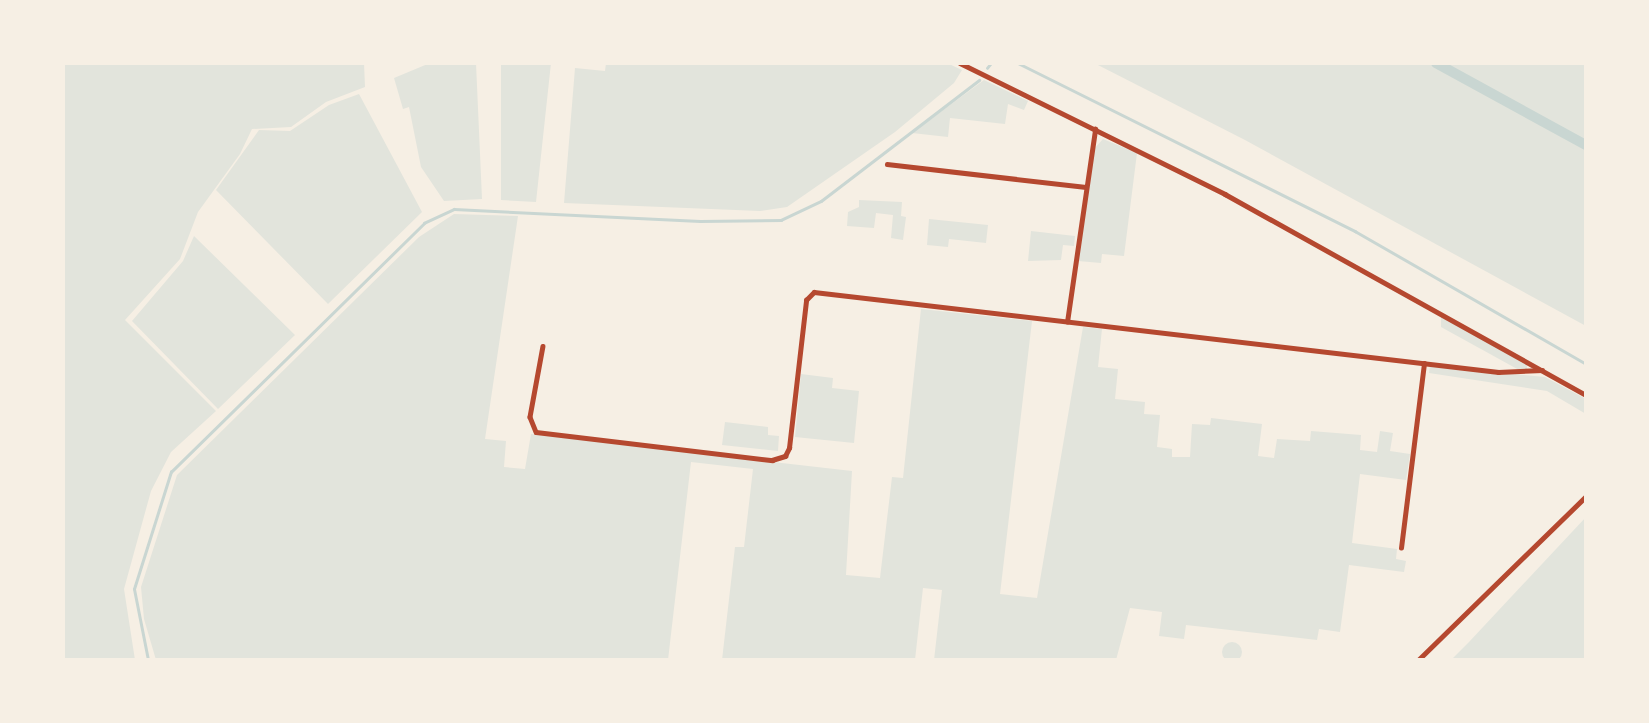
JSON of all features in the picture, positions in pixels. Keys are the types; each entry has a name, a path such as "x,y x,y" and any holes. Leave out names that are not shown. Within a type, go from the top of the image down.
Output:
{"street":[{"path":"960,63 1225,194 1586,395"},
{"path":"1067,322 1095,129"},
{"path":"887,164 1086,187"},
{"path":"542,346 530,417 536,432 780,460 791,434 809,295 821,292 1423,363 1520,373 1542,370"},
{"path":"1401,548 1423,363"},
{"path":"1418,660 1586,496"}],"shaded area":[{"path":"63,63 364,63 365,87 326,102 291,127 252,129 240,154 198,212 180,259 125,320 216,411 171,452 151,491 124,589 135,660 63,660"},
{"path":"430,63 476,63 482,199 444,201 421,167 409,107 403,109 394,78"},
{"path":"501,63 551,63 536,202 501,200"},
{"path":"606,63 947,63 962,70 954,83 895,132 787,207 760,211 564,203 575,68 605,71"},
{"path":"1094,63 1586,63 1586,326 1245,140"},
{"path":"984,80 1028,101 1024,110 1008,104 1005,124 950,118 948,137 912,133"},
{"path":"359,94 422,212 328,304 216,190 259,130 290,131 329,105"},
{"path":"1103,139 1137,153 1124,256 1102,254 1101,263 1078,261 1094,149"},
{"path":"859,200 902,202 901,216 906,217 903,240 891,238 893,215 876,213 874,228 847,226 848,212 859,207"},
{"path":"454,214 518,216 485,439 506,441 504,467 525,469 531,434 852,471 846,575 880,578 892,477 903,478 921,309 1032,321 1000,594 1037,598 1083,327 1102,329 1098,367 1118,369 1115,399 1145,402 1144,414 1160,415 1157,447 1172,449 1172,457 1190,457 1192,424 1210,425 1211,418 1262,424 1258,456 1274,458 1277,439 1310,441 1311,431 1361,435 1360,450 1377,452 1380,431 1393,433 1390,451 1410,454 1406,480 1360,474 1352,543 1397,549 1396,559 1406,561 1404,572 1349,565 1340,632 1319,629 1317,640 1186,625 1184,639 1159,636 1162,612 1130,608 1116,660 934,660 942,590 923,588 915,660 722,660 735,547 744,547 753,469 691,462 668,660 156,660 144,619 141,587 177,475 419,237"},
{"path":"929,219 988,225 986,243 949,239 948,247 927,245"},
{"path":"1031,231 1075,236 1074,246 1063,245 1061,260 1028,261"},
{"path":"194,236 295,335 218,409 132,321 183,261"},
{"path":"1441,316 1527,365 1527,369 1519,370 1441,327"},
{"path":"1430,366 1545,377 1586,399 1586,414 1547,391 1429,373"},
{"path":"801,374 833,378 832,388 859,391 854,443 795,437"},
{"path":"725,422 768,427 768,435 779,436 778,451 722,445"},
{"path":"1586,517 1586,660 1451,660 1469,642"},
{"path":"1232,642 1239,645 1242,652 1239,659 1232,662 1225,659 1222,652 1225,645"}],"waterway":[{"path":"987,68 991,63"},
{"path":"1018,63 1355,231 1586,364"},
{"path":"1436,63 1586,145"},
{"path":"148,660 134,589 171,472 424,223 454,209 700,221 781,220 821,201 979,80"}]}
